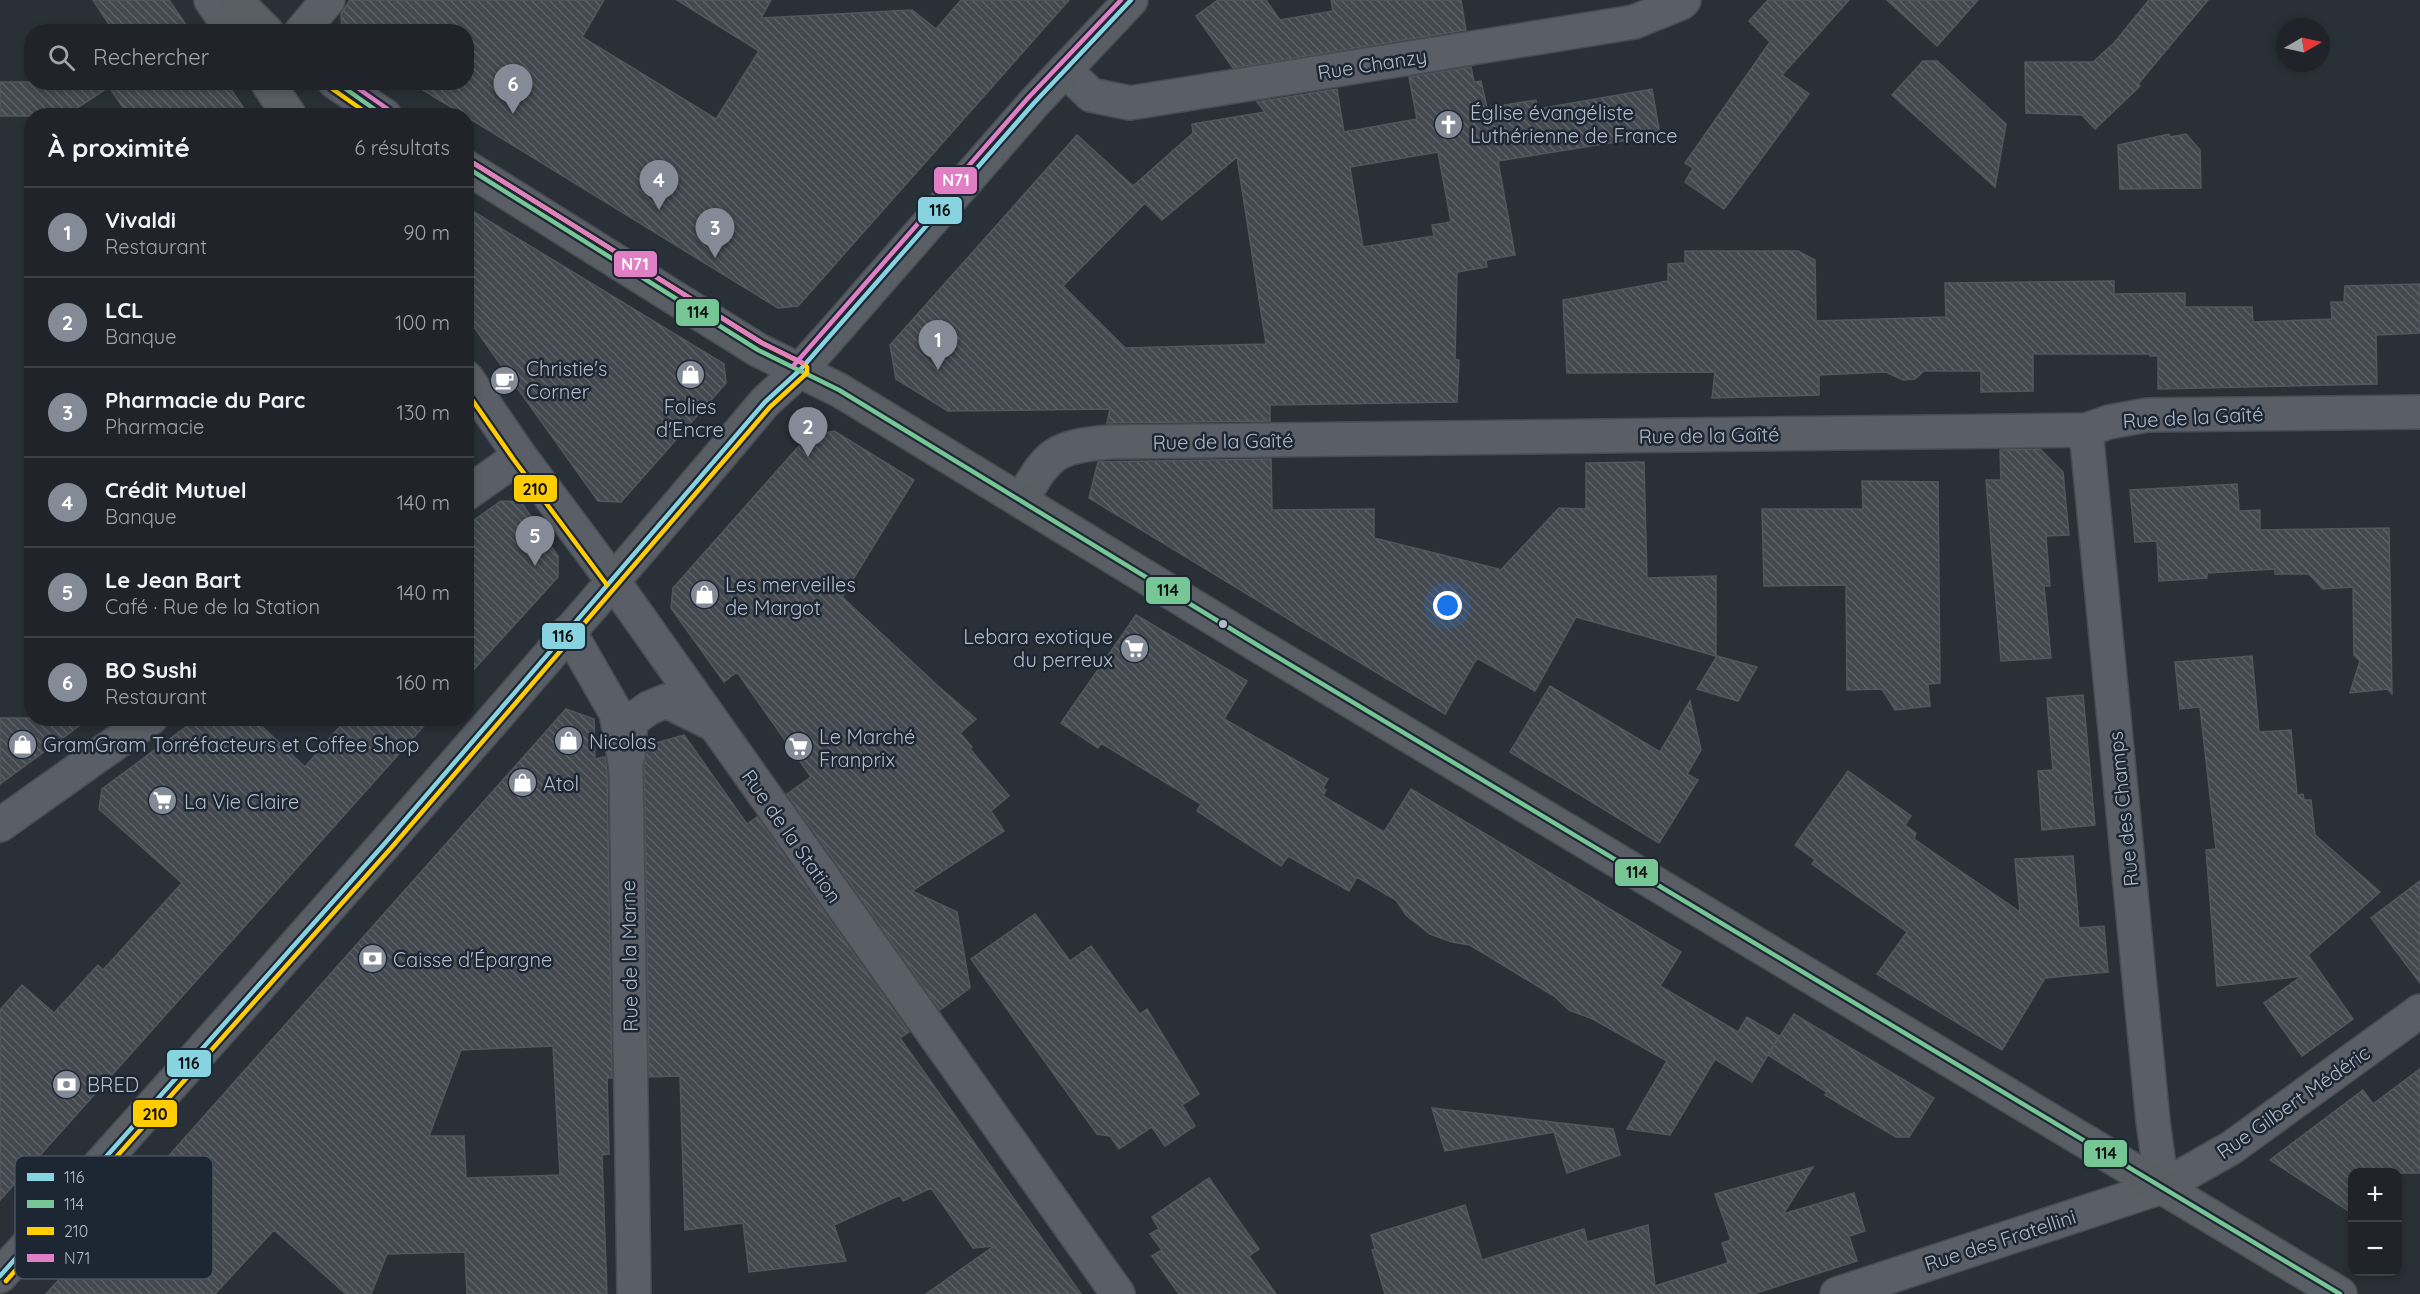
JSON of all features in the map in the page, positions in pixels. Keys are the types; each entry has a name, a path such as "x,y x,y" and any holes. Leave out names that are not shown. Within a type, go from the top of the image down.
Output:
{"street":[{"path":"212,0 228,24"},
{"path":"236,0 259,24"},
{"path":"308,24 328,0"},
{"path":"107,1156 249,998 613,581 765,402 800,370 1065,70 1131,0"},
{"name":"Rue Chanzy","path":"1065,70 1091,95 1130,103 1634,22 1684,0"},
{"path":"272,90 285,108"},
{"path":"347,90 373,108"},
{"path":"474,172 758,350 839,390 1290,665 2340,1294"},
{"name":"Rue de la Station","path":"474,389 1118,1294"},
{"name":"Rue de la Gaîté","path":"1022,501 1041,466 1052,456 1068,449 1110,442 2086,430 2109,422 2147,415 2420,412"},
{"name":"Rue des Champs","path":"2086,430 2153,1120 2162,1187"},
{"path":"474,488 520,456"},
{"name":"Rue de la Marne","path":"569,631 615,713 626,768 634,1294"},
{"path":"626,768 630,721 649,708 666,701 712,723"},
{"path":"0,825 140,726"},
{"name":"Rue Gilbert Médéric","path":"2162,1187 2231,1148 2420,1011"},
{"name":"Rue des Fratellini","path":"1837,1294 2162,1187"},
{"path":"0,1276 15,1259"}],"building":[{"path":"93,0 169,0 186,24 109,24"},
{"path":"350,0 604,0 582,37 716,119 759,51 677,0 771,0 761,18 912,10 936,29 961,0 1069,0 798,306 778,308 474,121 474,108 452,108 423,90 474,90 474,24 342,24 341,14"},
{"path":"1218,0 1266,0 1280,20 1333,11 1331,0 1461,0 1466,30 1233,68 1196,16"},
{"path":"1768,0 1849,0 1782,75 1809,94 1724,209 1685,182 1693,168 1685,163 1770,42 1749,21"},
{"path":"1887,0 1978,0 1937,46"},
{"path":"2149,0 2208,0 2138,84 2140,86 2095,129 2082,115 2026,113 2025,62 2093,62 2114,43"},
{"path":"1923,61 1937,61 2006,124 1995,187 1892,95"},
{"path":"1471,67 1474,82 1481,81 1487,108 1536,100 1538,109 1652,89 1660,135 1498,161 1515,255 1486,260 1487,267 1457,272 1455,359 1459,360 1457,402 1270,405 1270,421 1107,423 1110,409 948,411 896,379 890,345 1077,135 1133,186 1193,133 1192,124 1265,112 1257,102 1337,89 1344,132 1417,119 1409,77","holes":["1438,152 1451,222 1432,225 1434,236 1363,247 1350,167","1237,157 1266,344 1125,348 1063,286 1145,203 1162,220"]},
{"path":"0,82 24,82 24,90 104,90 77,108 24,108 24,116 0,116"},
{"path":"111,90 231,90 244,108 123,108"},
{"path":"2169,134 2170,137 2186,134 2200,150 2201,188 2120,189 2118,145"},
{"path":"474,212 724,364 726,383 621,502 598,501 474,327"},
{"path":"1685,251 1798,251 1815,260 1816,321 1946,317 1945,283 2114,281 2114,294 2185,293 2185,307 2252,307 2253,322 2332,319 2331,302 2344,302 2345,286 2420,284 2420,333 2376,335 2377,384 2158,389 2158,356 2150,356 2150,354 2033,354 2033,391 1981,392 1981,371 1924,371 1915,379 1903,380 1886,372 1819,375 1819,395 1712,398 1715,372 1567,373 1563,300 1668,281 1668,264 1685,263"},
{"path":"834,431 914,480 842,597 976,719 960,733 972,747 970,749 1009,796 991,811 1004,831 912,891 957,912 970,988 940,1010 787,794 811,777 737,672 724,682 671,608 673,588 807,437"},
{"path":"2040,449 2063,472 2069,535 2046,536 2050,586 2044,586 2051,658 2001,661 1986,480 2001,480 2000,450"},
{"path":"1271,459 1272,510 1374,509 1374,538 1499,569 1499,572 1559,508 1586,509 1586,463 1644,462 1647,578 1716,576 1716,656 1576,617 1535,691 1477,658 1445,714 1089,498 1098,462"},
{"path":"1862,481 1938,482 1940,683 1928,684 1930,706 1895,710 1882,689 1847,690 1846,585 1764,586 1762,509 1863,509"},
{"path":"2237,484 2239,511 2260,510 2260,530 2389,528 2392,694 2387,689 2350,693 2360,661 2354,655 2353,587 2323,589 2309,574 2275,574 2275,569 2207,573 2207,578 2159,581 2157,541 2135,542 2130,490"},
{"path":"501,501 521,502 558,556 558,577 474,669 474,520"},
{"path":"1136,615 1247,681 1224,719 1328,779 1323,788 1326,790 1323,796 1384,832 1411,789 1681,952 1660,986 1738,1032 1747,1017 1779,1036 1752,1082 1715,1059 1670,1135 1627,1129 1667,1061 1593,1019 1569,1010 1554,996 1470,945 1452,942 1430,934 1406,915 1396,900 1357,877 1349,891 1288,856 1281,866 1197,811 1201,804 1101,743 1098,748 1061,723"},
{"path":"1717,656 1757,667 1738,701 1697,689"},
{"path":"2252,656 2259,732 2291,730 2297,795 2303,794 2304,800 2311,800 2315,835 2380,892 2308,955 2353,1019 2302,1056 2264,1003 2302,976 2217,986 2206,850 2216,849 2200,707 2180,709 2175,662"},
{"path":"1550,686 1660,752 1690,701 1701,750 1687,774 1698,780 1659,843 1510,752"},
{"path":"2083,695 2095,825 2042,830 2038,771 2053,770 2047,698"},
{"path":"566,709 594,719 595,759 605,757 607,770 612,1078 607,1078 609,1154 602,1155 607,1294 467,1294 465,1252 387,1254 371,1294 346,1294 274,1230 215,1294 46,1294 59,1279 213,1279 213,1156 169,1156","holes":["553,1046 560,1175 466,1178 464,1136 429,1136 461,1050"]},
{"path":"0,718 24,718 24,726 79,726 0,784"},
{"path":"187,726 261,726 305,767 340,726 424,726 39,1156 15,1156 15,1183 0,1200 0,1010 22,985 54,1013 98,965 103,970 182,883 99,809 102,789"},
{"path":"684,735 747,824 757,817 909,1032 900,1038 1081,1294 926,1294 994,1246 973,1248 931,1188 903,1201 900,1195 834,1225 846,1261 749,1272 743,1223 685,1230 680,1076 649,1077 644,764 648,745"},
{"path":"1848,771 1911,816 1905,825 1916,833 1914,839 2020,912 2015,859 2073,856 2079,928 2104,926 2108,972 2045,978 2002,1050 1877,974 1907,932 1812,864 1815,860 1795,845"},
{"path":"2420,881 2420,983 2371,918"},
{"path":"1035,914 1070,961 1091,946 1140,1014 1147,1009 1199,1094 1182,1105 1195,1126 1165,1146 1152,1127 1119,1149 1110,1136 1097,1134 971,959"},
{"path":"1794,1014 1934,1098 1909,1137 1896,1137 1825,1095 1827,1092 1768,1055"},
{"path":"2420,1069 2420,1173 2402,1173 2402,1168 2348,1168 2348,1210 2270,1160 2363,1090 2373,1104"},
{"path":"1432,1108 1613,1129 1620,1155 1567,1173 1554,1132 1445,1151"},
{"path":"1813,1167 1783,1214 1854,1193 1865,1231 1849,1236 1857,1261 1753,1294 1385,1294 1372,1250 1375,1249 1371,1235 1465,1205 1482,1260 1584,1229 1587,1242 1648,1225 1655,1286 1728,1263 1722,1243 1731,1240 1715,1194"},
{"path":"1209,1178 1259,1249 1249,1256 1276,1294 1179,1294 1152,1256 1162,1250 1150,1234 1159,1229 1152,1217"}],"transit line":[{"name":"N71","path":"794,365 1028,98 1121,0"},
{"name":"116","path":"107,1156 386,842 765,402 800,370 1034,103 1131,0"},
{"name":"210","path":"334,90 360,108"},
{"name":"114","path":"347,90 373,108"},
{"name":"N71","path":"360,90 386,108"},
{"name":"210","path":"117,1156 392,847 770,407 807,373 807,367 804,364 762,343 474,163"},
{"name":"N71","path":"474,163 762,343 803,363"},
{"name":"114","path":"474,172 758,350 839,390 1259,646 2340,1294"},
{"name":"210","path":"474,402 607,585"},
{"name":"116","path":"0,1276 15,1259"},
{"name":"210","path":"6,1281 15,1271"}],"place":[{"name":"BO Sushi","path":"513,114"},
{"name":"Église évangéliste Luthérienne de France","path":"1449,124"},
{"name":"Crédit Mutuel","path":"659,210"},
{"name":"Pharmacie du Parc","path":"715,258"},
{"name":"Vivaldi","path":"938,370"},
{"name":"Folies d'Encre","path":"690,375"},
{"name":"Christie's Corner","path":"505,380"},
{"name":"LCL","path":"808,457"},
{"name":"Le Jean Bart","path":"535,566"},
{"name":"Les merveilles de Margot","path":"704,595"},
{"name":"Lebara exotique du perreux","path":"1134,648"},
{"name":"Nicolas","path":"568,741"},
{"name":"GramGram Torréfacteurs et Coffee Shop","path":"22,744"},
{"name":"Le Marché Franprix","path":"798,747"},
{"name":"Atol","path":"522,783"},
{"name":"La Vie Claire","path":"163,801"},
{"name":"Caisse d'Épargne","path":"372,959"},
{"name":"BRED","path":"66,1084"}]}
